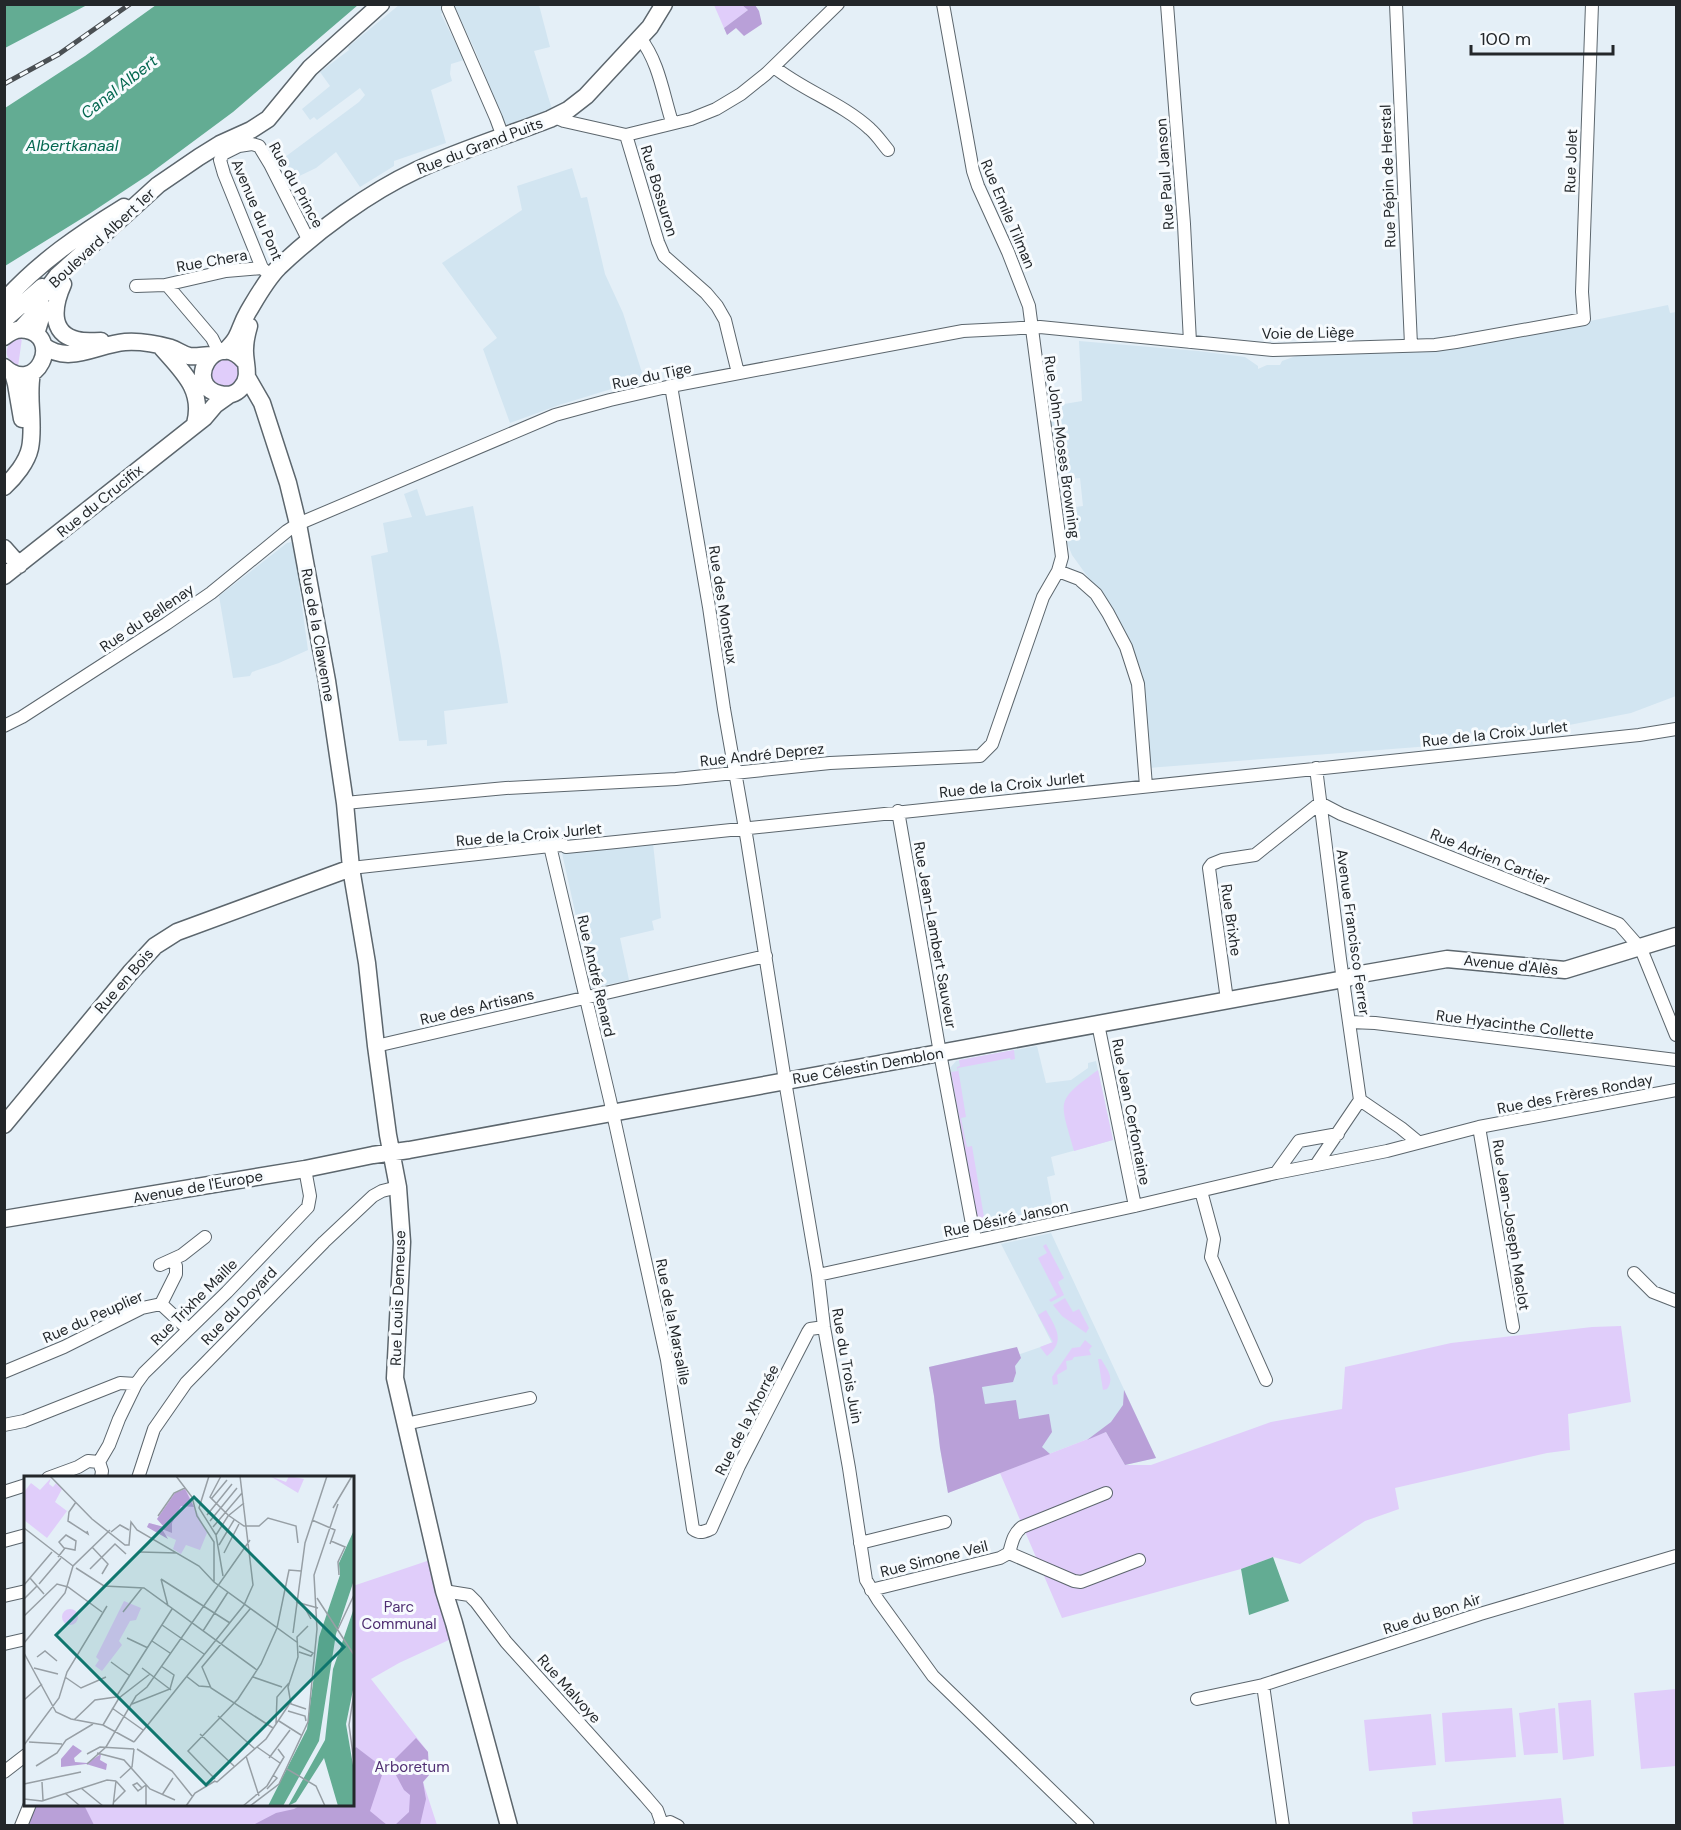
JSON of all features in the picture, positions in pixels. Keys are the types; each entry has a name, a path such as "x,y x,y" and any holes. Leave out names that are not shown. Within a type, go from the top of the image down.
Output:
{"street":[{"name":"Rue du Grand Puits","path":"254,303 266,272 341,217 396,181 428,165 555,117 582,100 656,20 664,4"},
{"path":"555,117 626,135 716,109 741,94 774,67 838,4"},
{"name":"Rue Emile Tilman","path":"943,4 970,161 978,186 1023,288 1032,327"},
{"name":"Rue Paul Janson","path":"1167,4 1184,224 1190,342"},
{"name":"Rue Pépin de Herstal","path":"1396,4 1411,345"},
{"name":"Rue Jolet","path":"1584,318 1582,292 1592,4"},
{"name":"Boulevard Albert 1er","path":"19,469 30,448 30,385 44,357 34,336 31,318 39,300 60,280 107,244 162,183 206,153 268,119 310,68 380,5"},
{"path":"448,8 503,137"},
{"path":"640,38 646,45 657,71 672,122"},
{"path":"774,67 846,111 870,129 888,150"},
{"name":"Rue Bossuron","path":"626,135 655,234 664,256 706,293 717,306 725,320 738,373"},
{"name":"Rue du Prince","path":"256,144 265,155 309,242"},
{"name":"Avenue du Pont","path":"256,144 233,148 223,154 220,160 266,272"},
{"path":"4,301 53,254 78,235 162,183"},
{"name":"Rue Chera","path":"136,286 167,285 226,271 266,272"},
{"path":"4,320 32,295 60,280"},
{"path":"60,280 55,307 57,323 65,335 79,341 144,342 192,356 219,352 234,353 246,370"},
{"name":"Rue Chera","path":"167,285 212,338 219,352"},
{"path":"205,381 206,362 238,338 254,303"},
{"path":"231,394 241,389 246,370 245,341 254,303"},
{"name":"Voie de Liège","path":"1032,327 1273,350 1456,342 1584,318"},
{"name":"Rue du Tige","path":"298,524 555,415 610,400 671,386 953,332 1032,327"},
{"name":"Rue John-Moses Browning","path":"1032,327 1062,556 1058,571"},
{"path":"4,337 10,332 34,336 60,354 126,342"},
{"path":"161,347 192,368 216,393 249,398 263,407"},
{"path":"161,347 184,373 196,395 198,413 195,424"},
{"path":"7,369 22,375 51,364 75,362 96,349"},
{"path":"4,487 19,469 23,437 16,384 7,369"},
{"name":"Rue de la Clawenne","path":"246,370 263,407 298,524 324,660 345,803 351,868"},
{"name":"Rue du Crucifix","path":"195,424 206,404 205,381"},
{"name":"Rue des Monteux","path":"671,386 677,410 745,828"},
{"name":"Rue du Crucifix","path":"5,575 231,394"},
{"name":"Rue du Bellenay","path":"4,726 166,624 211,593 298,524"},
{"path":"4,548 19,565"},
{"path":"1058,571 1079,579 1095,594 1108,613 1125,647 1138,684 1146,786"},
{"name":"Rue André Deprez","path":"345,803 452,792 676,779 830,763 980,756 992,744 1043,597 1058,571"},
{"name":"Rue de la Croix Jurlet","path":"351,868 1639,735 1677,729"},
{"name":"Avenue Francisco Ferrer","path":"1316,768 1360,1100"},
{"name":"Rue Adrien Cartier","path":"1320,804 1618,924 1641,949 1677,1035"},
{"name":"Rue Brixhe","path":"1227,1000 1209,868 1212,864 1222,860 1255,855 1320,804"},
{"name":"Rue Jean-Lambert Sauveur","path":"898,812 975,1240"},
{"name":"Rue du Trois Juin","path":"745,828 866,1580 933,1676 1088,1826"},
{"name":"Rue André Renard","path":"550,846 613,1113"},
{"name":"Rue Louis Demeuse","path":"351,868 368,963 376,1046 388,1135 398,1187 402,1242 395,1378 444,1591 510,1826"},
{"name":"Rue en Bois","path":"4,1125 154,946 177,932 351,868"},
{"name":"Avenue d'Alès","path":"1344,980 1361,974 1447,958 1565,970 1641,949 1677,936"},
{"name":"Rue des Artisans","path":"376,1046 766,956"},
{"name":"Rue Célestin Demblon","path":"392,1152 1344,980"},
{"name":"Rue Hyacinthe Collette","path":"1350,1022 1375,1023 1677,1060"},
{"name":"Rue Jean Cerfontaine","path":"1098,1024 1135,1206"},
{"name":"Rue des Frères Ronday","path":"1418,1142 1479,1127 1677,1090"},
{"path":"1316,1165 1360,1100 1418,1142"},
{"name":"Rue de la Marsalile","path":"613,1113 667,1360 693,1529 702,1533"},
{"name":"Rue Jean-Joseph Maclot","path":"1479,1127 1513,1327"},
{"path":"1276,1173 1299,1141 1338,1134"},
{"name":"Rue Désiré Janson","path":"818,1275 1418,1142"},
{"name":"Avenue de l'Europe","path":"4,1219 392,1152"},
{"name":"Rue Trixhe Maille","path":"101,1472 119,1419 144,1372 308,1207 310,1196 304,1169"},
{"name":"Rue du Doyard","path":"139,1476 154,1429 186,1383 324,1242 373,1196 398,1187"},
{"path":"1201,1191 1214,1239 1211,1257 1266,1380"},
{"path":"161,1304 176,1274 176,1266 166,1263 182,1256 205,1237"},
{"path":"1634,1272 1653,1292 1677,1301"},
{"name":"Rue du Peuplier","path":"4,1372 64,1347 142,1308 161,1304 188,1329"},
{"name":"Rue de la Xhorrée","path":"702,1533 711,1529 714,1524 740,1466 808,1332 810,1329 824,1326"},
{"path":"4,1425 34,1417 120,1383 136,1384"},
{"path":"405,1424 530,1398"},
{"path":"58,1476 78,1472 88,1461 101,1472"},
{"path":"4,1492 24,1486"},
{"path":"1009,1553 1013,1537 1022,1527 1106,1493"},
{"path":"860,1543 945,1522"},
{"path":"4,1541 24,1536"},
{"name":"Rue Simone Veil","path":"871,1590 990,1561 1009,1553 1081,1582 1138,1560"},
{"name":"Rue du Bon Air","path":"1197,1699 1263,1685 1480,1614 1677,1556"},
{"path":"4,1596 24,1591"},
{"name":"Rue Malvoye","path":"444,1591 469,1595 476,1602 506,1642 657,1810 661,1825 670,1821 678,1826"},
{"path":"4,1644 24,1639"},
{"path":"1263,1685 1283,1826"},
{"path":"4,1772 24,1757"},
{"path":"21,1826 29,1806"}],"shaded area":[{"path":"399,5 539,5 550,47 534,51 552,109 503,126 475,50 454,6 441,14 464,60 451,64 452,81 431,90 446,143 394,161 394,166 360,187 336,152 316,168 291,180 281,160 359,102 365,95 360,88 317,120 314,117 310,120 302,109 330,86 320,72 349,50 348,47"},
{"path":"572,168 581,198 587,197 605,274 623,313 644,379 559,405 510,423 483,349 497,338 442,263 522,210 517,186"},
{"path":"1668,305 1670,313 1676,312 1676,696 1631,713 1482,742 1148,768 1143,675 1130,641 1072,555 1064,535 1061,509 1083,506 1080,478 1057,480 1046,407 1082,401 1079,341 1245,357 1258,366 1258,369 1267,365 1280,365 1282,361 1296,356 1458,348"},
{"path":"417,489 426,516 473,506 508,703 444,711 447,744 427,746 427,740 399,741 371,556 388,552 383,523 412,517 404,494"},
{"path":"292,542 298,553 299,585 308,650 252,672 250,676 233,678 219,596 287,543"},
{"path":"653,843 661,918 652,921 654,930 620,938 629,980 592,988 562,853"},
{"path":"1037,1046 1046,1083 1071,1080 1088,1068 1088,1063 1096,1061 1113,1140 1051,1157 1055,1175 1047,1177 1054,1214 986,1230 978,1225 950,1068 956,1061"},
{"path":"1051,1233 1156,1458 1125,1465 1106,1432 948,1493 929,1367 994,1352 997,1362 1052,1343 1001,1244"}],"green space":[{"path":"714,5 742,5 748,10 724,28"},
{"path":"742,5 755,5 762,24 744,36 736,28 727,35 724,28 748,10"},
{"path":"22,338 18,367 9,359 7,348 12,341"},
{"path":"225,358 231,359 239,367 239,379 231,387 225,388 219,387 211,379 210,373 211,367 219,359"},
{"path":"1014,1050 1015,1059 958,1068 966,1117 961,1118 967,1147 972,1146 985,1223 1050,1210 1051,1214 986,1230 978,1225 951,1072 958,1071 957,1067 960,1066 959,1060"},
{"path":"1098,1070 1113,1140 1074,1151 1064,1103 1074,1089"},
{"path":"1046,1244 1064,1278 1058,1282 1064,1295 1051,1302 1049,1300 1057,1295 1038,1258 1047,1253 1043,1246"},
{"path":"1065,1298 1073,1312 1079,1309 1089,1328 1086,1333 1062,1316 1053,1305"},
{"path":"1046,1310 1056,1329 1058,1340 1047,1356 1040,1347 1053,1342 1038,1315"},
{"path":"1621,1326 1631,1402 1568,1414 1570,1450 1547,1453 1395,1488 1399,1509 1365,1521 1300,1564 1273,1557 1241,1569 1062,1618 1000,1473 1106,1432 1125,1465 1151,1465 1271,1422 1342,1409 1345,1367 1451,1343 1592,1327"},
{"path":"1085,1340 1092,1346 1089,1350 1091,1355 1074,1357 1066,1361 1067,1369 1057,1375 1058,1384 1053,1385 1052,1377 1072,1348 1080,1347"},
{"path":"1017,1347 1021,1358 1015,1366 1016,1373 1013,1382 982,1387 985,1404 1016,1400 1019,1419 1049,1414 1052,1432 1042,1447 1050,1454 948,1493 929,1367"},
{"path":"1098,1359 1101,1359 1110,1377 1107,1389 1103,1390"},
{"path":"1124,1390 1156,1458 1125,1465 1106,1432 1087,1440 1111,1422 1123,1405"},
{"name":"Parc Communal","path":"430,1560 451,1639 371,1679 428,1752 429,1775 423,1782 437,1825 28,1826 35,1806 354,1806 354,1586"},
{"path":"1676,1689 1676,1766 1641,1769 1634,1693"},
{"path":"1591,1700 1594,1756 1563,1760 1558,1703"},
{"path":"1512,1708 1516,1757 1445,1762 1442,1713"},
{"path":"1555,1708 1558,1753 1524,1755 1519,1713"},
{"path":"1431,1714 1436,1765 1369,1771 1364,1720"},
{"name":"Arboretum","path":"416,1738 428,1752 429,1775 423,1782 426,1799 420,1825 395,1825 409,1812 410,1795 404,1790 390,1764"},
{"name":"Arboretum","path":"356,1747 377,1763 382,1775 370,1811 387,1825 253,1825 276,1813 299,1806 354,1806 354,1750"},
{"path":"1561,1798 1564,1825 1413,1825 1412,1812"},
{"path":"34,1806 84,1806 94,1825 28,1826"}],"water":[{"path":"5,4 87,4 87,5 5,48"},
{"name":"Albertkanaal","path":"156,5 358,5 233,112 148,175 5,266 5,108 85,56"},
{"path":"1273,1557 1289,1601 1249,1615 1241,1569"}],"railway":[{"path":"4,84 59,54 130,4"}],"water label":[{"name":"Canal Albert","path":"119,87"}]}
